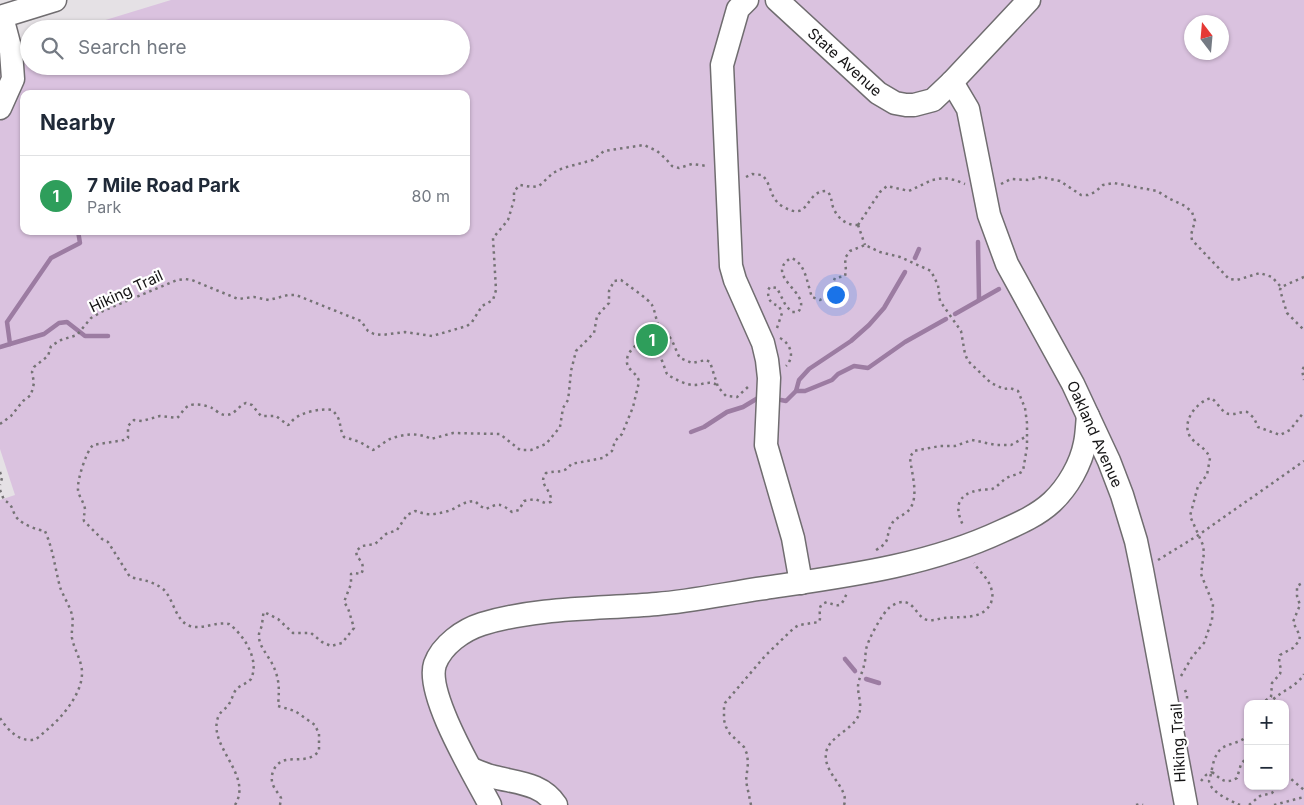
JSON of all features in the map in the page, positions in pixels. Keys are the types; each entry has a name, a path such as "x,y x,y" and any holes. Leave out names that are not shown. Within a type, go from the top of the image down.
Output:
{"street":[{"path":"0,108 13,79 11,51 1,17 55,0"},
{"path":"747,0 738,9 722,65 731,266 735,280 763,343 767,360 769,378 766,445 793,538 801,583"},
{"name":"State Avenue","path":"777,0 885,98 895,103 906,105 933,100 1029,0"},
{"name":"Oakland Avenue","path":"952,82 968,109 978,153 988,215 1007,264 1052,344 1088,416 1122,495 1136,541 1142,570 1186,805"},
{"path":"490,805 440,704 435,686 434,666 441,651 456,637 479,625 505,618 552,612 660,604 801,583 903,565 971,545 1028,520 1051,503 1063,490 1085,444 1088,416"},
{"path":"472,769 495,777 527,783 550,796 556,805"}],"path":[{"name":"Hiking Trail","path":"0,424 11,416 23,401 31,395 34,383 32,372 34,367 48,356 51,346 77,335 91,318 103,310 168,283 185,279 238,299 254,297 269,300 296,295 361,321 368,331 374,334 405,332 437,335 447,330 467,326 472,322 482,306 493,300 496,290 493,238 508,220 514,200 514,191 520,185 538,186 553,173 563,168 593,160 604,152 644,145 657,151 672,166 679,168 700,164 708,166 727,178"},
{"path":"727,178 737,180 752,174 762,174 768,183 772,197 778,204 789,210 799,212 817,194 827,192 830,194 836,214 847,224 858,225"},
{"path":"858,225 880,192 887,186 909,190 932,180 944,178 983,189 997,187 1010,179 1028,180 1041,177 1060,181 1081,195 1088,195 1103,185 1114,183 1157,191 1190,209 1195,221 1191,235 1192,240 1226,277 1237,280 1260,273 1272,277 1281,287 1281,294 1287,313 1304,330"},
{"path":"858,225 865,245"},
{"path":"236,805 239,799 239,783 220,740 217,720 221,712 229,704 236,689 252,679 255,667 251,653 244,640 229,624 200,627 190,626 182,621 164,591 155,584 130,577 108,542 102,539 84,521 85,508 78,492 78,486 81,471 90,447 128,438 128,426 134,420 142,421 160,416 177,418 185,408 193,405 207,406 226,415 234,412 246,403 252,405 261,416 276,416 288,425 304,413 326,409 332,410 340,419 341,431 344,437 360,442 373,450 390,439 417,435 431,439 453,433 500,434 520,450 536,448 546,444 560,427 563,408 568,400 571,371 576,351 594,332 597,316 609,303 610,286 614,280 621,280 649,300 653,306 656,324 661,331 667,333 670,337 680,358 692,363 706,360 710,362 718,386 726,396 734,398 740,395 754,381 769,378 788,365 791,351 777,334 782,312 780,306 770,302 768,290 770,287 777,288 786,306 792,312 798,312 802,304 799,295 783,276 786,262 791,258 798,262 808,283 811,296 820,300 827,296 835,278 845,276 844,260 848,253 865,245 880,252 900,257 931,271 936,279 940,301 961,331 968,361 992,383 1004,389 1010,388 1018,391 1025,408 1027,446 1023,471 1005,479 990,490 979,490 966,495 958,504 959,517 971,540 972,560 989,582 993,594 986,610 970,617 943,618 930,621 921,617 909,604 904,602 896,604 885,613 869,640 858,682 860,711 852,724 844,729 828,747 826,752 827,766 844,792 846,801 844,805"},
{"path":"1281,287 1304,277"},
{"path":"280,805 281,798 273,786 272,780 272,773 275,768 280,762 285,760 300,760 312,756 319,751 320,744 315,725 295,712 278,706 280,687 275,669 258,641 258,633 264,612 278,618 293,633 310,633 331,646 342,643 354,628 348,608 344,602 351,584 351,574 360,574 363,571 362,563 356,551 362,546 375,544 390,532 397,530 406,515 415,511 425,514 438,513 454,509 460,504 470,501 475,501 486,509 497,504 504,505 512,512 519,510 524,501 534,499 544,503 551,502 550,492 542,478 546,473 564,471 571,464 603,458 612,451 615,441 622,434 634,407 639,382 639,378 626,361 630,351 642,343 648,342 653,345 667,374 670,376 688,384 694,385 710,382 718,386"},
{"path":"1304,367 1302,376 1304,380"},
{"path":"1180,678 1204,643 1212,620 1213,604 1201,574 1204,553 1203,545 1190,516 1198,486 1205,479 1210,463 1206,450 1189,434 1188,426 1194,408 1211,398 1226,413 1247,412 1254,418 1258,427 1280,435 1290,430 1304,412"},
{"path":"1142,570 1198,536 1304,462"},
{"path":"0,472 2,475 0,485"},
{"path":"0,490 4,500 11,503 18,519 37,530 44,531 49,540 61,590 72,614 72,640 82,670 79,689 66,710 55,724 38,738 30,740 9,732 0,718"},
{"path":"1267,700 1272,694 1272,683 1282,669 1280,655 1293,648 1300,641 1300,636 1293,622 1300,605 1297,596 1297,586 1304,582"},
{"path":"1272,700 1276,696 1289,690 1304,674"},
{"name":"Hiking Trail","path":"1184,689 1187,695 1187,704"},
{"path":"1240,805 1211,788 1209,782 1218,751 1244,739"},
{"path":"1212,772 1222,780 1232,781 1236,778 1244,761"},
{"path":"1289,779 1304,790"},
{"path":"1249,805 1260,796 1272,793 1274,790"},
{"path":"1274,805 1304,797"},
{"path":"1136,805 1143,805"}],"shaded area":[{"path":"171,0 1304,0 1304,805 0,805 0,500 15,495 0,449 0,52 20,46 20,75 470,75 470,20 105,20"}],"waterway":[{"path":"0,347 10,344 7,322 51,258 80,243 79,235"},
{"path":"978,242 979,299"},
{"path":"915,258 919,249"},
{"path":"796,391 799,380 809,369 851,341 869,325 884,308 905,272"},
{"path":"955,314 999,289"},
{"path":"781,400 786,401 796,391 805,391 832,380 838,374 854,366 868,368 905,342 946,319"},
{"path":"10,344 44,334 59,323 67,322 85,336 108,336"},
{"path":"691,432 704,427 727,412 743,407 758,398"},
{"path":"845,659 855,671"},
{"path":"866,679 879,683"}],"place":[{"name":"7 Mile Road Park","path":"652,340"}]}
